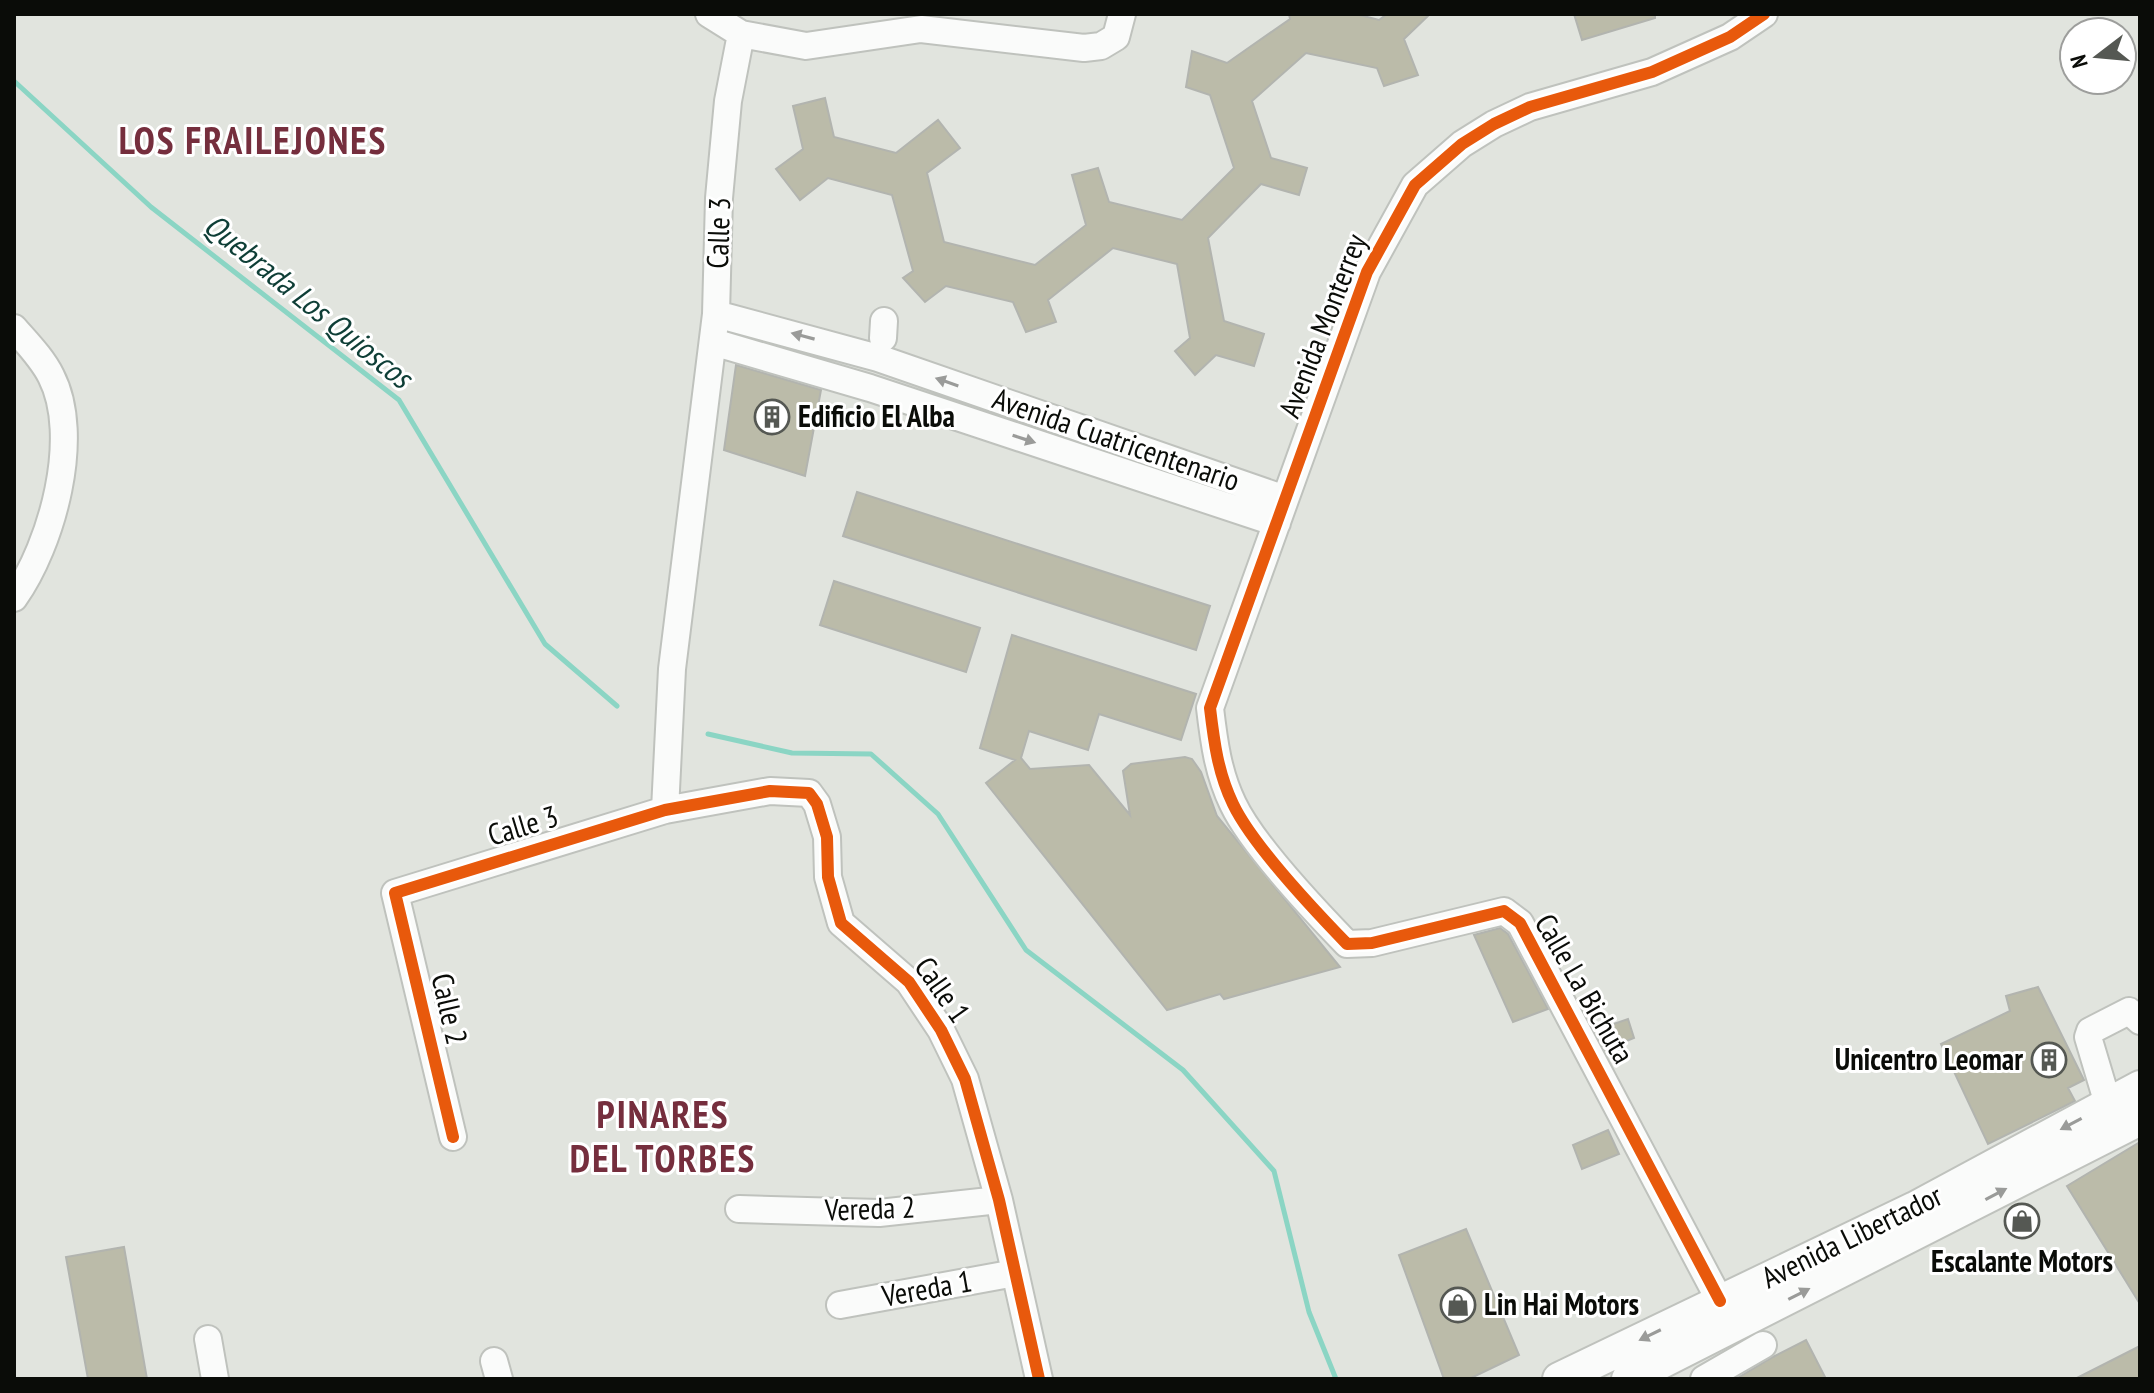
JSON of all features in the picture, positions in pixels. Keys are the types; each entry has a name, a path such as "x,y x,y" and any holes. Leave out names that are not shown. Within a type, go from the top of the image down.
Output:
{"main road":[{"name":"Avenida Libertador","path":"1559,1379 1915,1208 2140,1087"},
{"name":"Avenida Libertador","path":"1628,1379 1663,1372 2140,1119"}],"street":[{"path":"709,14 741,34 806,46 919,22 1084,48 1101,46 1116,37 1122,16"},
{"name":"Avenida Monterrey","path":"1281,511 1367,272 1415,185 1462,144 1494,124 1530,107 1652,72 1730,37 1764,14"},
{"name":"Calle 3","path":"395,893 665,810 672,669 716,314 719,198 728,101 741,34"},
{"name":"Avenida Cuatricentenario","path":"716,314 878,358 1281,511"},
{"path":"14,328 52,377 60,400 65,443 59,486 45,536 14,598"},
{"name":"Avenida Cuatricentenario","path":"713,342 1281,511"},
{"name":"Calle La Bichuta","path":"1281,511 1210,708 1220,772 1234,808 1257,841 1347,944 1372,943 1504,911 1520,923 1720,1301"},
{"name":"Calle 1","path":"665,810 770,791 809,793 817,804 827,837 828,877 841,923 909,982 941,1030 965,1079 999,1200 1039,1379"},
{"name":"Calle 2","path":"395,893 453,1137"},
{"path":"2108,1104 2088,1037 2090,1031 2129,1011 2140,1021"},
{"name":"Vereda 2","path":"739,1209 879,1213 999,1200"},
{"name":"Vereda 1","path":"840,1305 1015,1273"},
{"path":"208,1339 215,1379"},
{"path":"1704,1379 1763,1345"}],"building":[{"path":"1289,14 1356,14 1379,20 1387,14 1430,14 1404,39 1418,75 1384,86 1377,68 1306,53 1252,101 1271,158 1307,168 1299,195 1261,184 1208,238 1224,321 1264,334 1254,366 1216,355 1195,375 1175,351 1190,338 1177,264 1113,248 1048,300 1056,322 1026,332 1013,302 946,286 925,302 903,278 913,271 892,195 828,178 800,200 776,169 803,149 793,106 825,98 834,137 896,153 938,120 960,148 927,173 944,242 1035,265 1086,225 1072,175 1098,168 1109,202 1182,220 1234,168 1210,95 1186,87 1192,51 1227,63 1290,19"},
{"path":"1574,14 1655,14 1655,18 1582,40"},
{"name":"Edificio El Alba","path":"736,365 821,390 805,476 724,450"},
{"path":"857,492 1210,606 1196,650 843,536"},
{"path":"834,581 980,628 966,672 820,625"},
{"path":"1012,635 1196,694 1181,740 1099,714 1088,750 1029,731 1021,758 1030,769 1089,765 1130,815 1123,771 1131,764 1185,757 1192,759 1201,772 1217,816 1340,967 1224,999 1220,994 1167,1010 986,783 1015,760 980,748"},
{"path":"1500,928 1508,934 1548,1009 1513,1022 1474,935"},
{"path":"2038,987 2084,1080 2068,1088 2075,1101 1988,1144 1941,1044 2010,1011 2006,996"},
{"path":"1628,1019 1634,1038 1605,1050 1596,1030"},
{"path":"1608,1130 1619,1154 1582,1169 1573,1145"},
{"path":"2140,1142 2140,1304 2067,1186"},
{"name":"Lin Hai Motors","path":"1466,1229 1519,1355 1469,1379 1444,1379 1399,1255"},
{"path":"124,1247 147,1379 88,1379 66,1257"},
{"path":"1806,1340 1826,1379 1736,1379 1773,1357"},
{"path":"2140,1346 2140,1379 2075,1379"}],"waterway":[{"name":"Quebrada Los Quioscos","path":"14,81 151,207 399,400 545,644 617,706"},
{"name":"Quebrada Los Quioscos","path":"708,734 792,753 871,754 938,814 1026,950 1183,1070 1274,1171 1309,1312 1336,1379"}],"cycle path":[{"path":"1720,1301 1520,923 1504,911 1372,943 1347,944 1285,877 1242,820 1220,769 1210,708 1367,272 1415,185 1462,144 1494,124 1530,107 1652,72 1730,37 1764,14"},
{"path":"453,1137 395,893 665,810 770,791 809,793 817,804 827,837 828,877 841,923 909,982 941,1030 965,1079 999,1200 1039,1379"}],"place":[{"name":"Edificio El Alba","path":"772,417"},
{"name":"Unicentro Leomar","path":"2049,1060"},
{"name":"Escalante Motors","path":"2022,1221"},
{"name":"Lin Hai Motors","path":"1458,1305"}],"district":[{"name":"LOS FRAILEJONES","path":"253,141"},
{"name":"PINARES DEL TORBES","path":"663,1137"}]}
